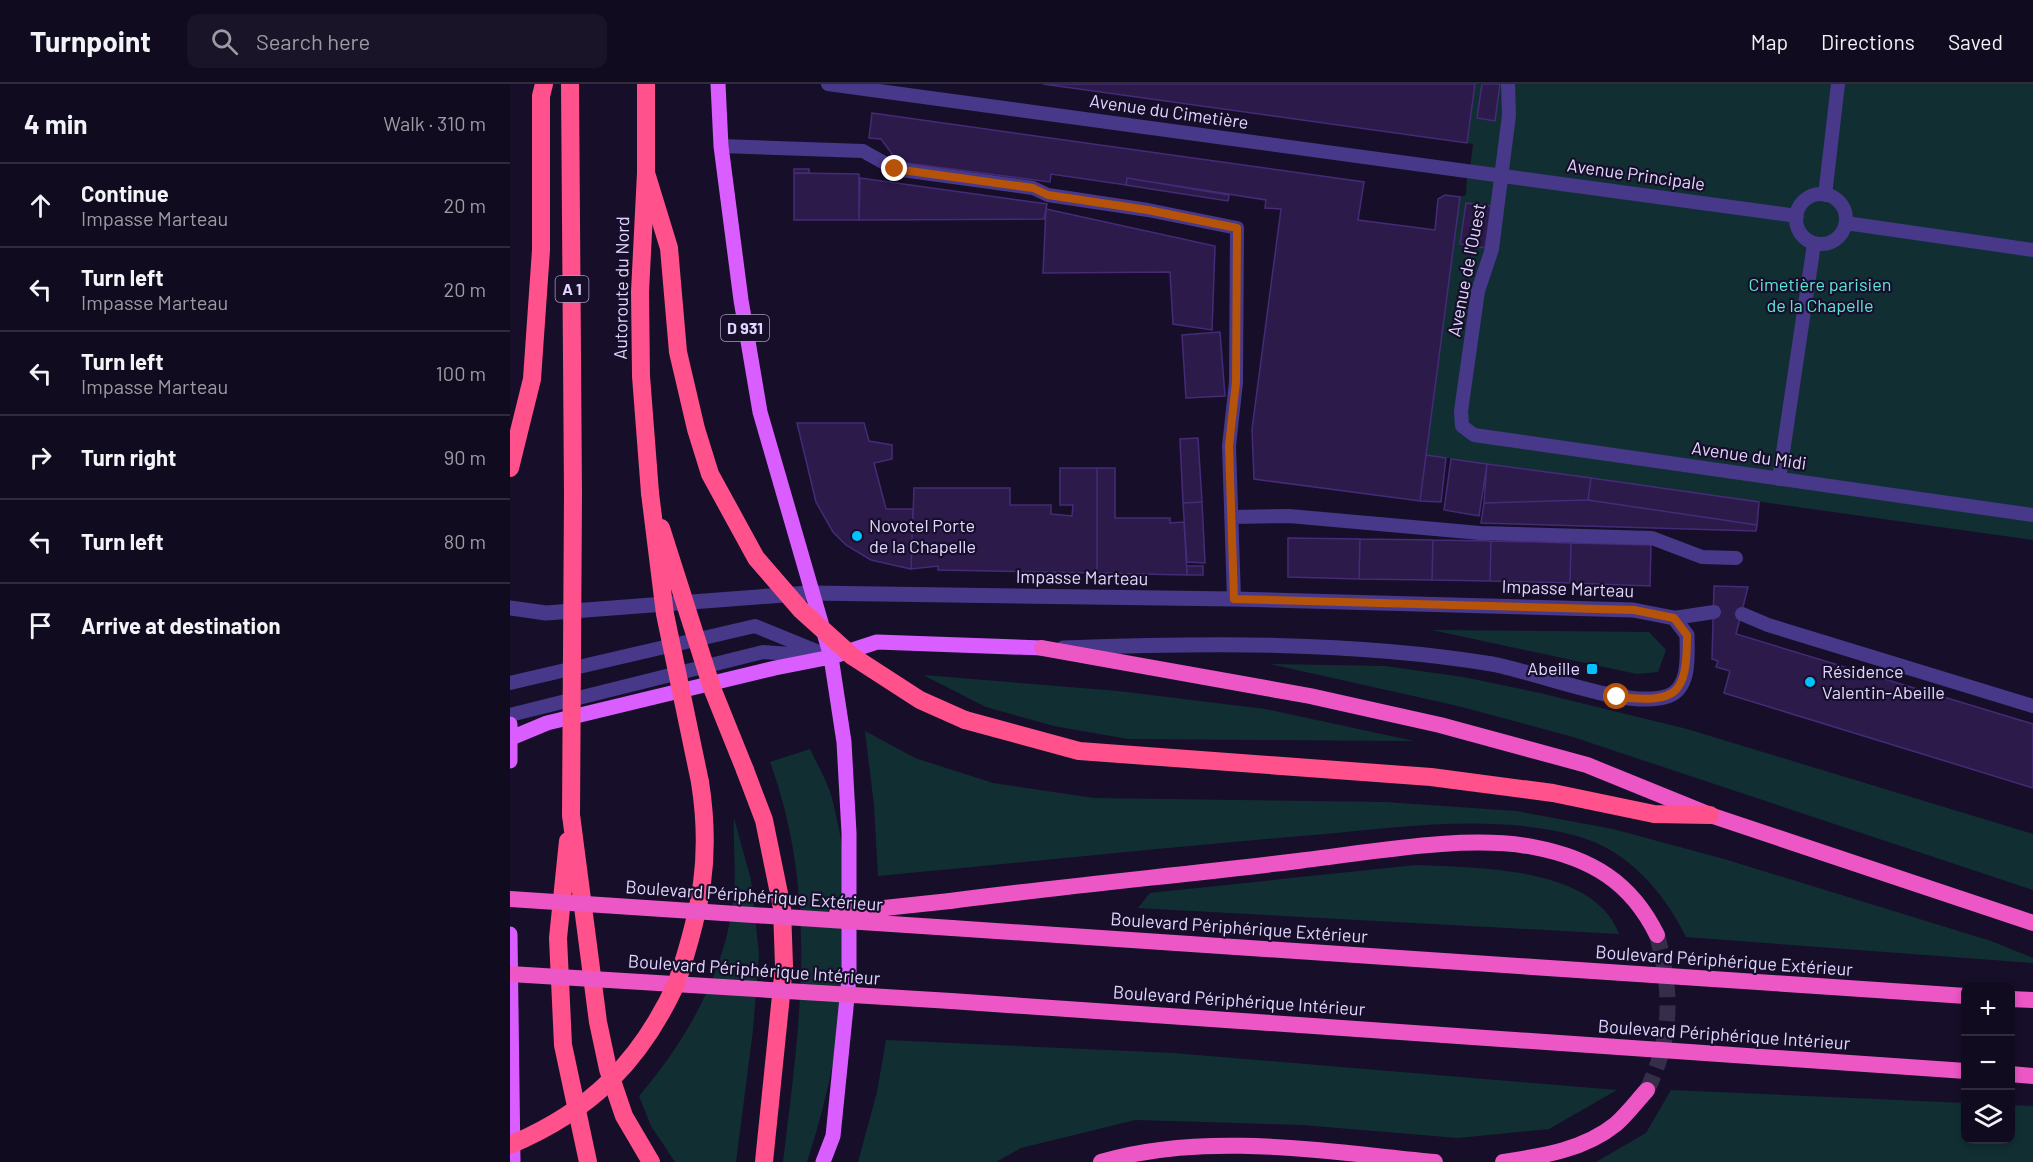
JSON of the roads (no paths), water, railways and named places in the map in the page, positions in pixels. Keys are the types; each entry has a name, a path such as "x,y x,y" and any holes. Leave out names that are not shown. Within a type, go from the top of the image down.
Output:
{"highway":[{"path":"510,468 532,379 541,250 541,96 544,84"},
{"name":"A 1","path":"570,84 573,494 571,815"},
{"name":"Autoroute du Nord","path":"646,84 646,173 640,334 650,493"},
{"path":"646,173 669,248 678,352 696,429 710,474 756,558 801,610 852,656 920,700 965,720 1079,751 1431,777 1553,793 1654,814 1710,815"},
{"path":"650,493 712,688 764,820 782,908 784,966 764,1162"},
{"path":"510,1145 570,1114 608,1084 636,1054 651,1033 677,981 703,888 706,836 700,782 665,614 650,493"},
{"path":"1042,648 1310,696 1440,725 1587,765 1710,815 2033,923"},
{"path":"571,815 558,938 564,1045 588,1162"},
{"path":"571,815 598,1023 608,1069 624,1116 651,1162"},
{"path":"793,917 1402,849 1497,844 1532,847 1565,855 1592,866 1614,879 1632,895 1646,912 1657,935"},
{"name":"Boulevard Périphérique Extérieur","path":"510,900 1961,996"},
{"name":"Boulevard Périphérique Intérieur","path":"510,974 951,1001 1961,1071"},
{"path":"2015,999 2033,1000"},
{"path":"2015,1074 2033,1076"},
{"path":"1503,1162 1567,1149 1593,1138 1616,1123 1647,1090"},
{"path":"1101,1162 1122,1156 1181,1148 1239,1147 1296,1149 1435,1162"},
{"path":"1122,1156 1158,1162"}],"main road":[{"name":"D 931","path":"718,84 721,146 741,300 760,412 810,593"},
{"path":"810,593 831,657 844,742 849,822 849,978 832,1136 823,1162"},
{"path":"511,738 547,723 831,657 877,642 1042,648"},
{"path":"510,724 510,761"},
{"path":"510,934 513,1162"}],"street":[{"name":"Impasse Marteau","path":"510,608 546,613 568,612 810,593 1234,599 1634,610 1674,618"},
{"path":"1042,648 1183,644 1337,647 1421,652 1506,666 1617,697 1648,700 1671,695 1684,681 1687,635 1674,618"}],"lane":[{"name":"Avenue du Cimetière","path":"828,84 1470,171"},
{"name":"Avenue de l'Ouest","path":"1462,426 1461,411 1478,291 1492,249 1502,175 1509,116 1508,84"},
{"path":"1825,195 1838,84"},
{"path":"721,146 863,151 895,169 1033,188 1048,195 1148,210 1237,228 1236,382 1229,446 1234,599"},
{"name":"Avenue Principale","path":"1470,171 1797,216"},
{"path":"1825,195 1832,197 1844,208 1846,223 1838,238 1831,243 1815,244 1802,236 1797,216 1799,208 1810,197 1825,195"},
{"path":"1846,223 2033,250"},
{"path":"1779,479 1815,244"},
{"name":"Avenue du Midi","path":"1462,426 1474,435 2033,515"},
{"path":"1232,517 1289,516 1480,533 1652,538 1702,557 1736,558"},
{"path":"1674,618 1714,612"},
{"path":"1742,614 1768,625 2033,706"},
{"path":"510,683 755,626 831,657"},
{"path":"510,715 763,652 831,657"}],"tunnel":[{"path":"1647,1090 1656,1070 1666,1032 1667,995 1657,935"}],"place":[{"name":"Novotel Porte de la Chapelle","path":"857,536"},
{"name":"Abeille","path":"1592,669"},
{"name":"Résidence Valentin-Abeille","path":"1810,682"}],"park label":[{"name":"Cimetière parisien de la Chapelle","path":"1820,295"}]}
